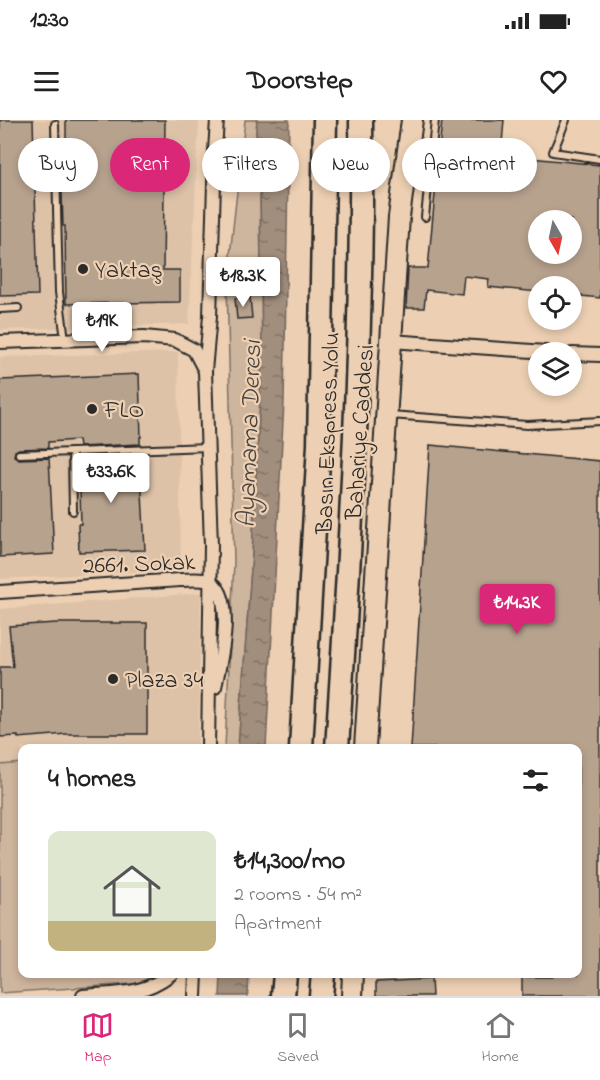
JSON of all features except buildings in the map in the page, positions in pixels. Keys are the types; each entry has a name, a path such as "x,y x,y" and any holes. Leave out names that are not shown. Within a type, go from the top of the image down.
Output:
{"highway":[{"name":"Basın Ekspress Yolu","path":"301,744 320,445 325,120"},
{"name":"Basın Ekspress Yolu","path":"337,744 352,499 361,232 361,120"},
{"path":"361,232 370,191 375,120"},
{"path":"284,996 285,978"},
{"path":"321,996 323,978"}],"main road":[{"name":"Bahariye Caddesi","path":"365,744 399,217 412,120"},
{"path":"352,996 353,978"}],"street":[{"path":"208,744 211,583 205,371 210,316 218,120"},
{"path":"0,342 144,337 175,340 194,350 205,371"},
{"path":"391,341 528,351"},
{"path":"582,354 600,355"},
{"name":"2661. Sokak","path":"0,592 180,580 211,583"},
{"path":"82,996 137,992 156,985 166,978"},
{"path":"195,996 196,978"}],"lane":[{"path":"425,217 435,120"},
{"path":"566,120 553,152 600,159"},
{"path":"55,124 59,292 65,340"},
{"path":"0,309 18,309"},
{"path":"386,414 527,425 600,421"},
{"path":"19,454 208,447"},
{"path":"72,452 73,511"}],"shaded area":[{"path":"0,120 199,120 189,324 0,330"},
{"path":"245,120 257,120 256,138 243,138"},
{"path":"237,192 260,192 262,359 252,555 238,744 225,744 234,562 227,282"},
{"path":"178,352 181,569 0,579 0,357"},
{"path":"201,593 198,744 18,744 18,763 0,765 0,609"},
{"path":"18,763 18,978 151,978 146,983 0,993 0,765"}],"water":[{"name":"Ayamama Deresi","path":"257,120 289,120 289,138 256,138"},
{"name":"Ayamama Deresi","path":"260,192 288,192 284,402 266,744 238,744 252,555 262,359"},
{"path":"221,978 249,978 248,996 220,996"}],"place":[{"name":"Yaktaş","path":"83,269"},
{"name":"FLO","path":"92,409"},
{"name":"Plaza 34","path":"113,679"}]}
